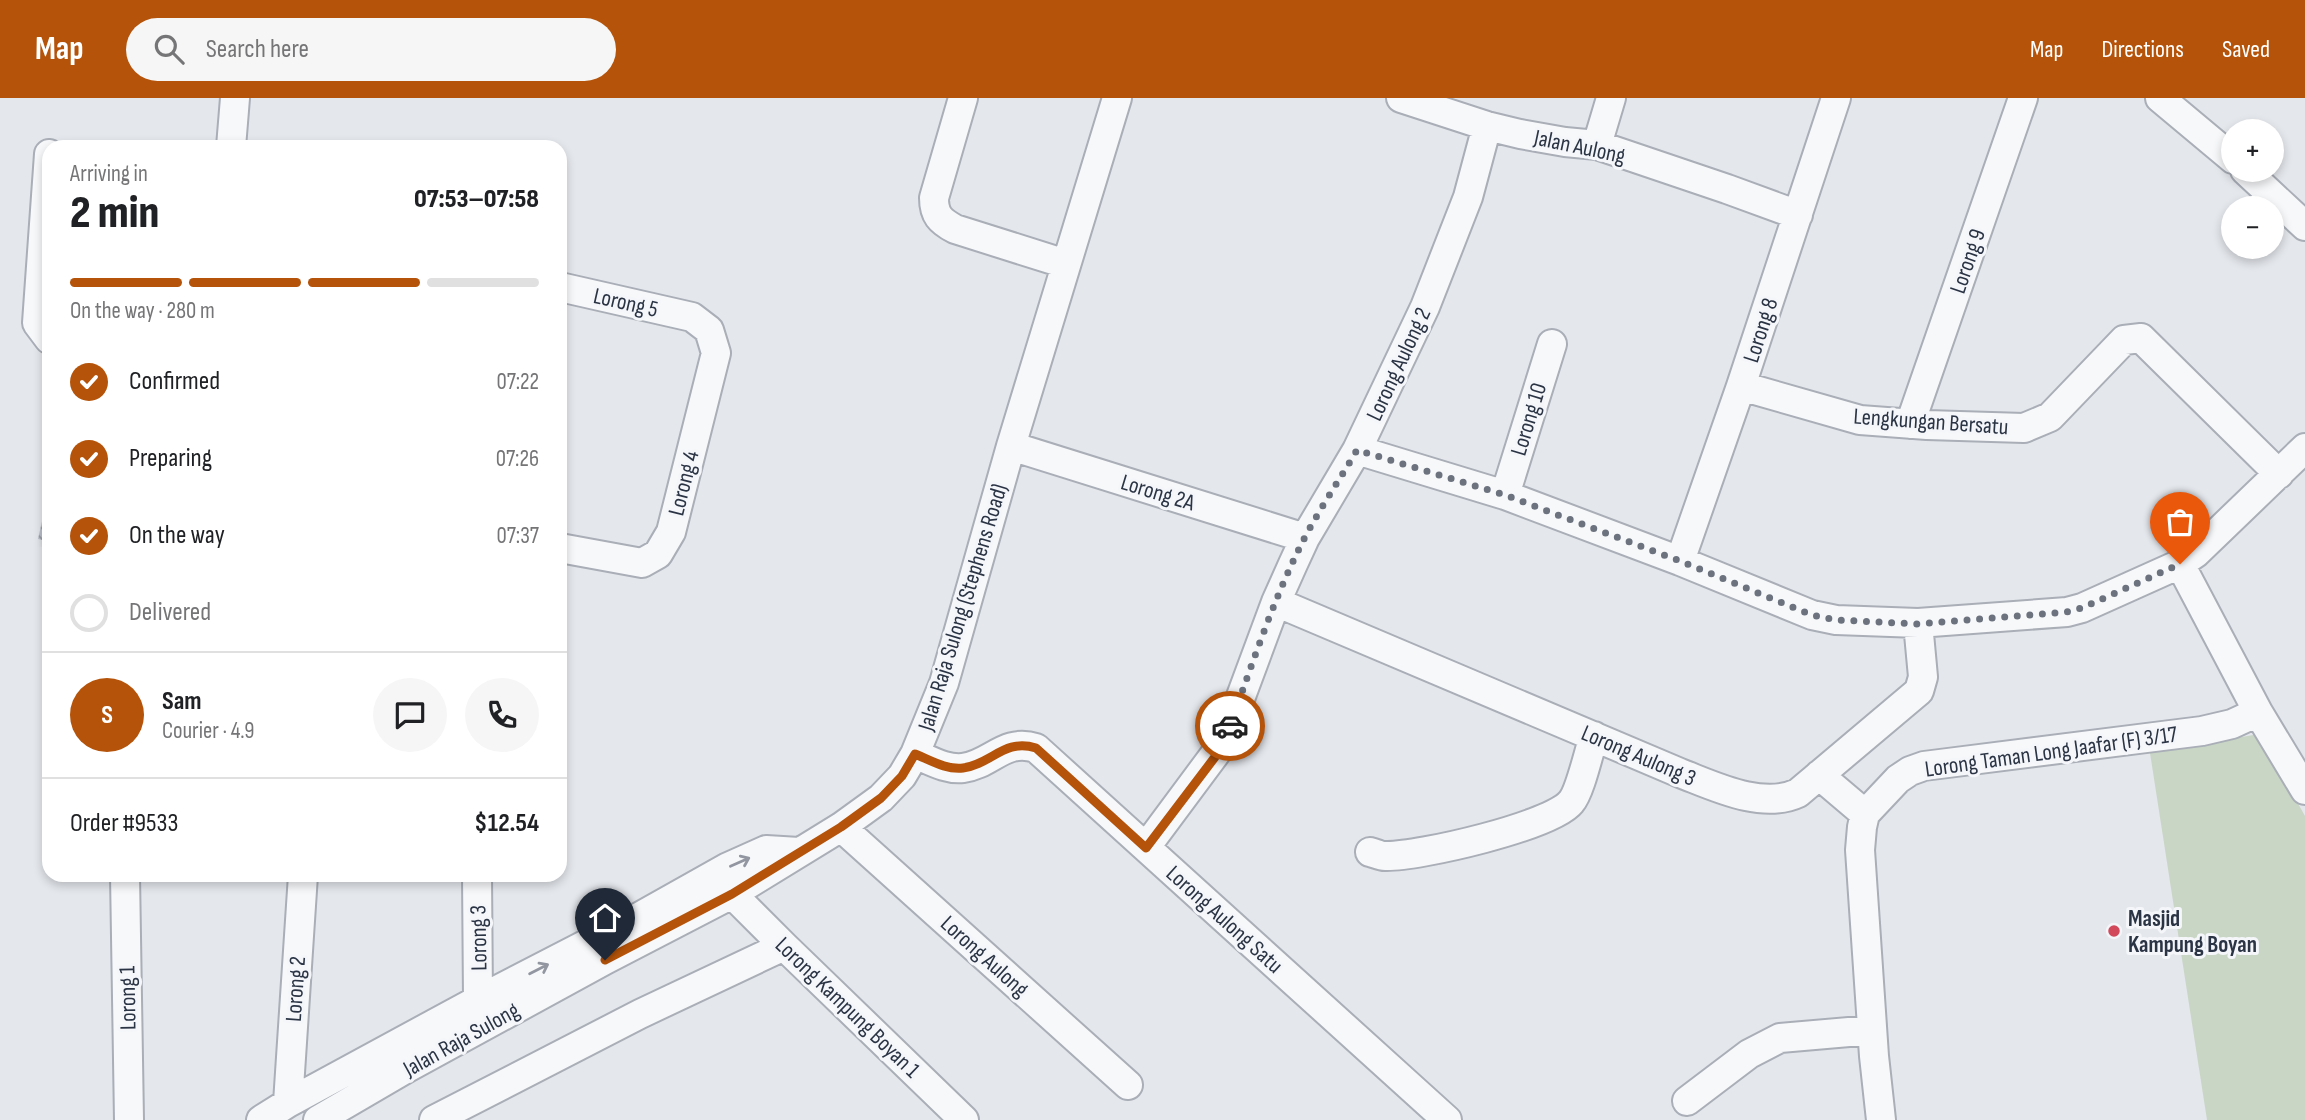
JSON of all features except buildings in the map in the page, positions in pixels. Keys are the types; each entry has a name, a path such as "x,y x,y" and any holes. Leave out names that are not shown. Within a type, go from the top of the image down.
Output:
{"street":[{"path":"232,140 235,98"},
{"path":"963,98 934,198 934,212 942,222 955,229 1066,264"},
{"name":"Jalan Raja Sulong (Stephens Road)","path":"605,960 732,894 841,827 881,798 902,776 915,754 944,683 1011,446 1117,98"},
{"name":"Jalan Aulong","path":"1401,98 1488,126 1565,142 1597,145 1798,215"},
{"path":"1597,145 1611,98"},
{"name":"Lorong 8","path":"1680,561 1836,98"},
{"name":"Lorong 9","path":"1910,424 2023,98"},
{"path":"2160,98 2221,149"},
{"name":"Lorong Aulong 2","path":"1146,848 1224,742 1276,601 1305,538 1357,450 1425,307 1468,197 1488,126"},
{"path":"2258,182 2305,226"},
{"path":"42,246 37,323 42,330"},
{"name":"Lorong 5","path":"567,290 692,317"},
{"name":"Lorong 4","path":"567,549 642,563 658,554 671,532 716,353 709,330 692,317"},
{"name":"Lengkungan Bersatu","path":"1741,386 1860,420 2024,428 2050,417 2124,340 2141,338 2279,474"},
{"name":"Lorong 10","path":"1505,495 1552,344"},
{"name":"Lorong 2A","path":"1011,446 1305,538"},
{"path":"1357,450 1505,495 1680,561 1812,615 1836,620 1918,624 2067,612 2082,608 2180,564 2196,553 2305,448"},
{"path":"2180,564 2258,712 2301,774"},
{"name":"Lorong Aulong 3","path":"1276,601 1680,773 1749,796 1786,799 1798,793 1919,691 1923,677 1918,624"},
{"name":"Lorong Taman Long Jaafar (F) 3/17","path":"1865,814 1898,779 1924,766 2202,731 2232,724 2258,712"},
{"path":"1370,852 1385,856 1445,848 1522,826 1562,811 1573,801 1594,736"},
{"name":"Lorong Aulong Satu","path":"915,754 944,766 962,768 979,763 1010,746 1023,744 1036,748 1447,1120"},
{"path":"1819,775 1865,814 1860,850 1881,1120"},
{"name":"Lorong Aulong","path":"841,827 1128,1085"},
{"path":"261,1120 478,1000 639,917 728,867 766,850 799,852"},
{"name":"Lorong 1","path":"125,882 129,1120"},
{"name":"Lorong 2","path":"288,1103 303,882"},
{"name":"Lorong 3","path":"477,882 478,1000"},
{"name":"Lorong Kampung Boyan 1","path":"732,894 964,1120"},
{"path":"434,1120 640,1014 784,947"},
{"name":"Jalan Raja Sulong","path":"318,1120 605,960"},
{"path":"1687,1101 1749,1054 1780,1038 1872,1030"}],"green space":[{"path":"2259,734 2305,816 2305,1120 2207,1120 2150,753"}],"way so far":[{"path":"1230,726 1276,601 1293,564 1305,538 1357,450 1505,495 1680,561 1812,615 1836,620 1918,624 2067,612 2082,608 2180,564"}],"place":[{"name":"Masjid Kampung Boyan","path":"2114,931"}],"route":[{"path":"605,960 732,894 841,827 881,798 902,776 915,754 944,766 962,768 979,763 1010,746 1023,744 1036,748 1146,848 1215,757 1230,726"}]}
